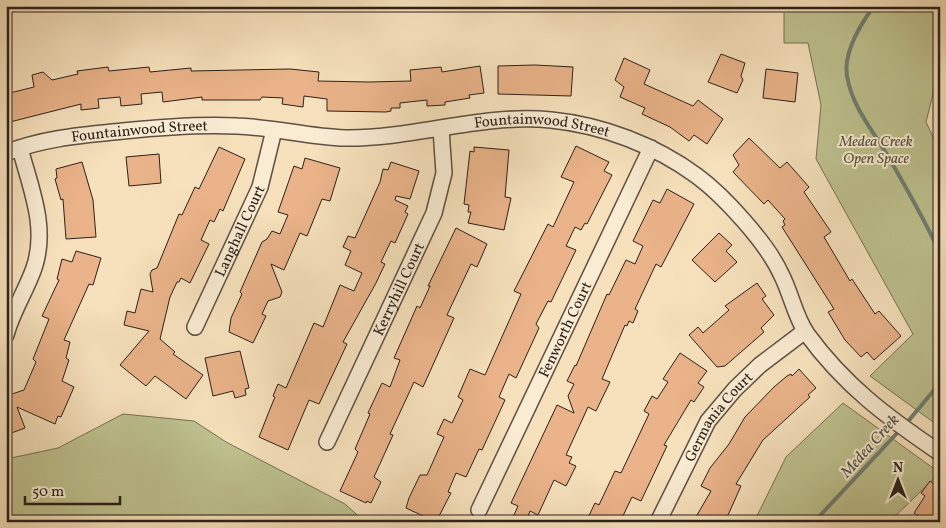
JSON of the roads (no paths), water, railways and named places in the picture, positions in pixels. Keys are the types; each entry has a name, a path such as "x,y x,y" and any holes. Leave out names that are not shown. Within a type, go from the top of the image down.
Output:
{"street":[{"name":"Fountainwood Street","path":"13,150 82,135 151,128 238,126 344,138 389,136 493,121 550,120 617,134 651,148 697,176 730,207 761,242 781,272 805,331 840,375 885,415 940,453"},
{"name":"Kerryhill Court","path":"327,442 434,213 444,173 441,129"},
{"name":"Langhall Court","path":"195,327 260,187 274,130"},
{"name":"Fenworth Court","path":"479,510 651,148"},
{"path":"6,335 34,268 39,248 38,215 13,150"},
{"name":"Germania Court","path":"658,522 708,421 735,389 760,365 805,331"}],"waterway":[{"name":"Medea Creek","path":"874,6 858,30 850,48 846,67 847,76 854,98 864,119 889,158 940,253"},
{"name":"Medea Creek","path":"905,425 940,383"},
{"name":"Medea Creek","path":"814,522 900,430"}],"park label":[{"name":"Medea Creek Open Space","path":"876,150"}]}
